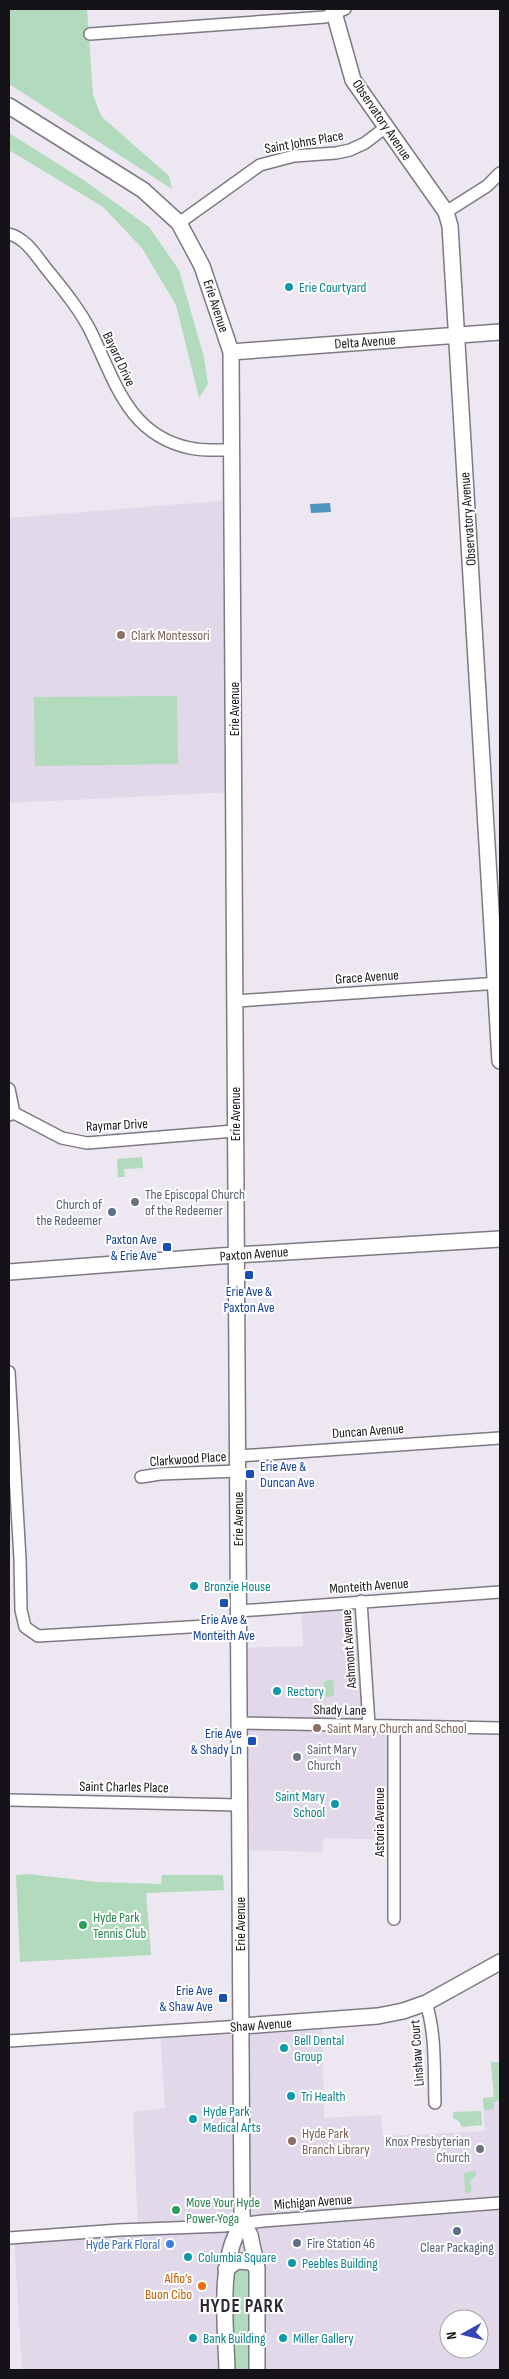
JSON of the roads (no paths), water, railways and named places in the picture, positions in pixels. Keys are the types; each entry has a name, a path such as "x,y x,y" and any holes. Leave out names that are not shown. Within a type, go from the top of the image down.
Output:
{"street":[{"path":"90,34 325,17 337,10"},
{"name":"Observatory Avenue","path":"337,10 353,80 446,212 450,226 498,983 500,1061"},
{"name":"Erie Avenue","path":"9,106 143,190 179,223 202,266 231,352 236,1001 234,1132 243,2223 250,2235 257,2268 256,2370"},
{"name":"Saint Johns Place","path":"179,223 260,165 294,156 350,150 364,143 386,127"},
{"path":"446,212 488,186 500,173"},
{"name":"Bayard Drive","path":"9,234 27,245 67,294 90,330 122,400 143,424 165,440 191,449 232,450"},
{"name":"Delta Avenue","path":"231,352 500,332"},
{"name":"Grace Avenue","path":"236,1001 498,983"},
{"path":"9,1089 12,1114"},
{"name":"Raymar Drive","path":"12,1114 62,1138 87,1143 234,1132"},
{"name":"Paxton Avenue","path":"9,1272 236,1255 500,1239"},
{"path":"9,1372 14,1565"},
{"name":"Duncan Avenue","path":"238,1463 500,1438"},
{"name":"Clarkwood Place","path":"141,1477 238,1463"},
{"name":"Monteith Avenue","path":"14,1565 22,1619 25,1627 38,1636 239,1617 361,1601 500,1592"},
{"name":"Ashmont Avenue","path":"361,1601 369,1725"},
{"name":"Shady Lane","path":"239,1723 500,1728"},
{"name":"Astoria Avenue","path":"394,1726 394,1919"},
{"name":"Saint Charles Place","path":"9,1800 239,1804"},
{"name":"Shaw Avenue","path":"9,2041 378,2016 426,2003 500,1962"},
{"name":"Linshaw Court","path":"426,2003 430,2012 434,2056 435,2103"},
{"name":"Michigan Avenue","path":"9,2238 112,2230 224,2226 500,2203"},
{"name":"Erie Avenue","path":"227,2370 226,2269 235,2233 243,2223"},
{"path":"226,2269 237,2261 246,2260 257,2268"}],"water":[{"path":"330,503 331,512 311,513 310,504"}],"place":[{"name":"Erie Courtyard","path":"289,287"},
{"name":"Clark Montessori","path":"121,635"},
{"name":"The Episcopal Church of the Redeemer","path":"135,1202"},
{"name":"Church of the Redeemer","path":"112,1212"},
{"name":"Paxton Ave & Erie Ave","path":"167,1247"},
{"name":"Erie Ave & Paxton Ave","path":"249,1275"},
{"name":"Erie Ave & Duncan Ave","path":"250,1474"},
{"name":"Bronzie House","path":"194,1586"},
{"name":"Erie Ave & Monteith Ave","path":"224,1603"},
{"name":"Rectory","path":"277,1691"},
{"name":"Saint Mary Church and School","path":"317,1728"},
{"name":"Erie Ave & Shady Ln","path":"252,1741"},
{"name":"Saint Mary Church","path":"297,1757"},
{"name":"Saint Mary School","path":"335,1804"},
{"name":"Hyde Park Tennis Club","path":"83,1925"},
{"name":"Erie Ave & Shaw Ave","path":"223,1998"},
{"name":"Bell Dental Group","path":"284,2048"},
{"name":"Tri Health","path":"291,2096"},
{"name":"Hyde Park Medical Arts","path":"193,2119"},
{"name":"Hyde Park Branch Library","path":"292,2141"},
{"name":"Knox Presbyterian Church","path":"480,2149"},
{"name":"Move Your Hyde Power Yoga","path":"176,2210"},
{"name":"Clear Packaging","path":"457,2231"},
{"name":"Fire Station 46","path":"297,2243"},
{"name":"Hyde Park Floral","path":"170,2244"},
{"name":"Columbia Square","path":"188,2257"},
{"name":"Peebles Building","path":"292,2263"},
{"name":"Alfio’s Buon Cibo","path":"202,2286"},
{"name":"Bank Building","path":"193,2338"},
{"name":"Miller Gallery","path":"283,2338"}],"district":[{"name":"HYDE PARK","path":"242,2306"}]}
